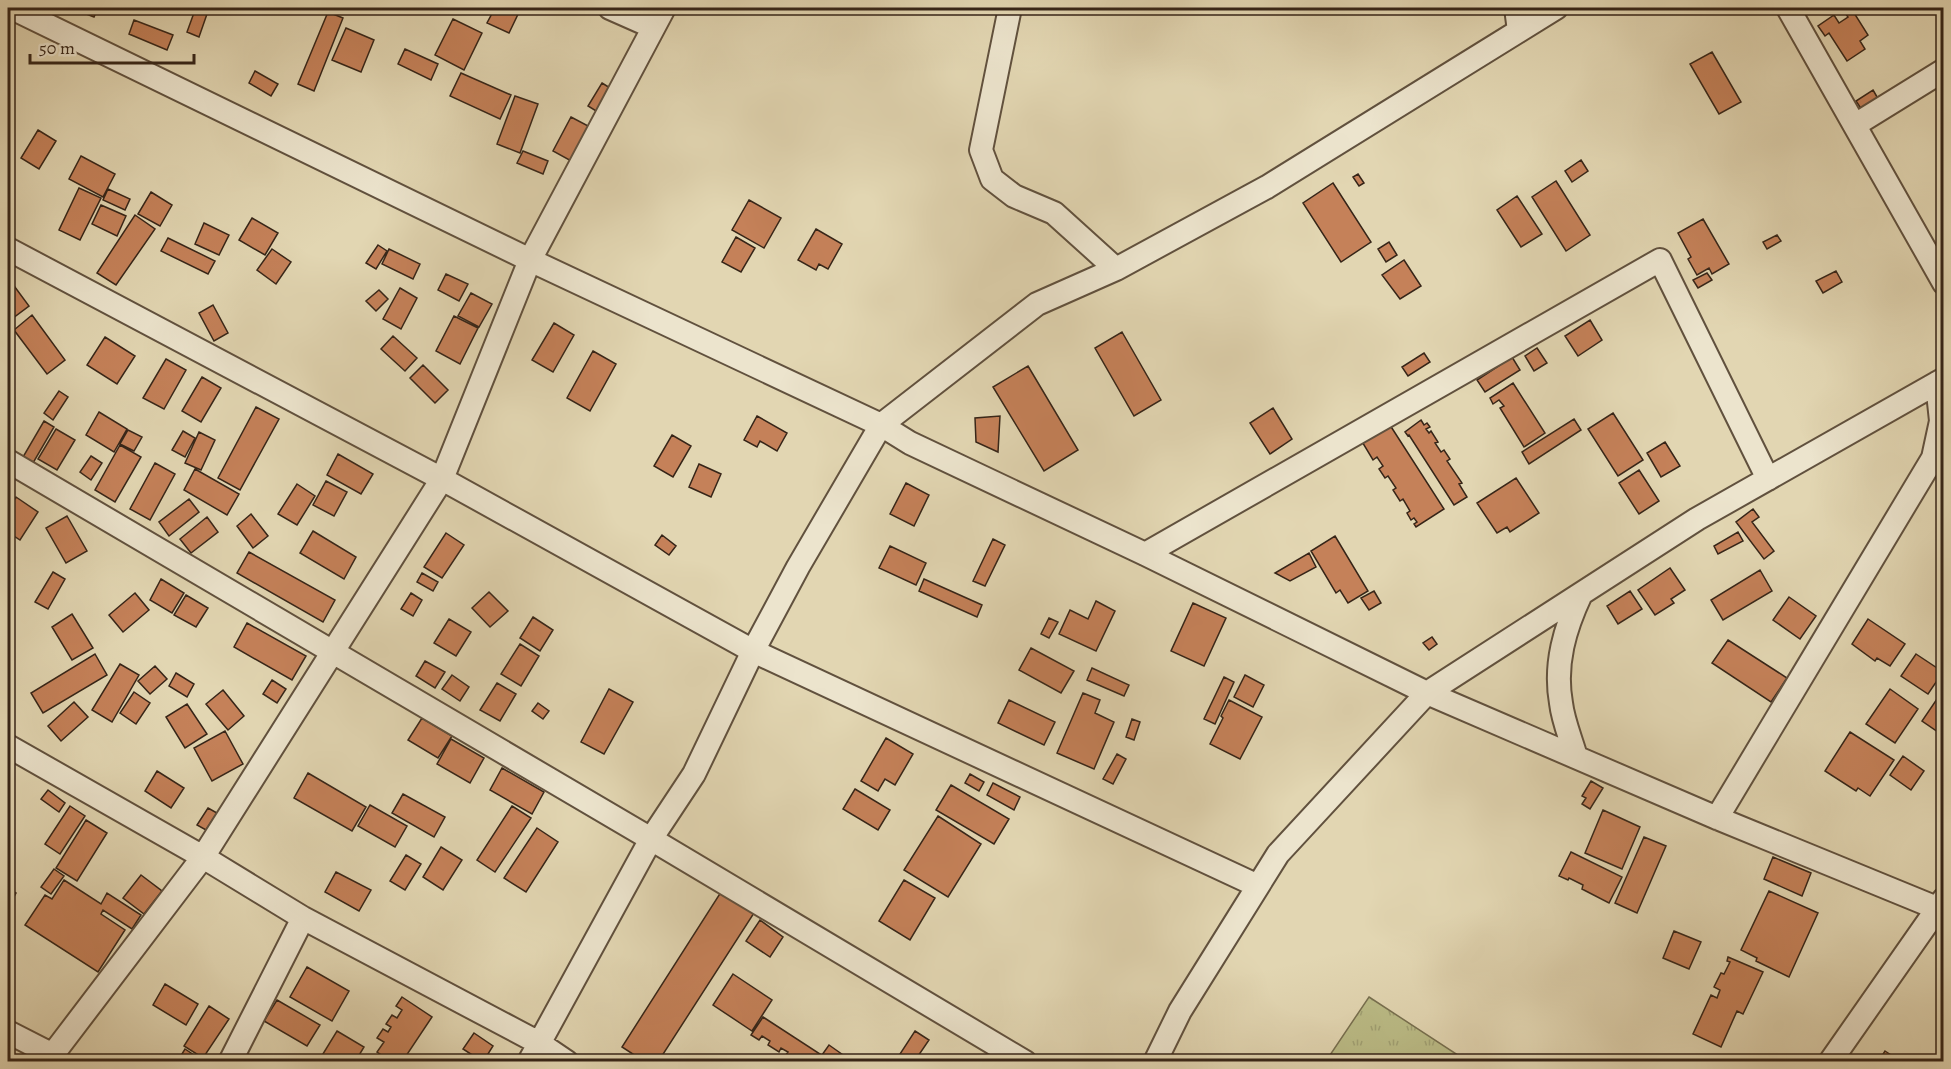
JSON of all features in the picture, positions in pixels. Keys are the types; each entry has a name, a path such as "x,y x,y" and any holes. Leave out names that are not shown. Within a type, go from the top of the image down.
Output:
{"street":[{"path":"8,14 11,8 530,260 881,425 910,443 1145,554 1427,693 1717,818 1942,906 1830,1062"},
{"path":"8,1032 50,1058 203,857 442,479 530,260 658,17 610,8"},
{"path":"1010,8 981,150 992,179 1014,196 1054,213 1116,269"},
{"path":"1516,8 1519,31"},
{"path":"534,1052 651,838 694,774 753,651 798,567 881,425 1037,304 1116,269 1267,187 1556,8"},
{"path":"1788,8 1944,283"},
{"path":"1855,125 1944,70"},
{"path":"8,249 442,479 753,651 1258,886"},
{"path":"1145,554 1660,260 1768,479"},
{"path":"1155,1062 1180,1011 1278,854 1427,693 1697,519 1941,381 1941,421 1933,458 1717,818"},
{"path":"8,461 651,838 1025,1062"},
{"path":"1576,757 1561,704 1560,664 1562,642 1582,593"},
{"path":"8,746 203,857 534,1052 567,1062"},
{"path":"230,1062 303,918"}],"green space":[{"path":"1369,997 1467,1061 1326,1061"}],"building":[{"path":"71,8 98,8 94,17"},
{"path":"236,8 254,8 251,14"},
{"path":"495,8 521,8 509,33 487,23"},
{"path":"1851,8 1868,35 1860,41 1865,49 1847,61 1829,33 1825,36 1818,26 1834,15 1839,23 1848,17 1843,10"},
{"path":"195,10 207,14 199,37 187,32"},
{"path":"328,12 343,18 314,91 298,84"},
{"path":"453,19 482,33 464,70 435,55"},
{"path":"134,20 173,35 167,50 129,34"},
{"path":"346,28 374,40 361,72 332,60"},
{"path":"405,49 438,64 431,80 398,64"},
{"path":"1712,52 1741,102 1719,114 1690,64"},
{"path":"255,71 278,84 271,96 249,83"},
{"path":"461,73 511,95 500,119 450,96"},
{"path":"602,83 615,91 601,114 588,106"},
{"path":"1873,90 1880,102 1864,113 1856,101"},
{"path":"515,96 538,104 520,153 497,144"},
{"path":"571,117 592,128 573,162 553,151"},
{"path":"38,130 56,141 39,169 21,158"},
{"path":"523,151 548,161 543,174 517,163"},
{"path":"81,156 115,174 103,197 69,179"},
{"path":"1581,160 1588,171 1572,182 1565,171"},
{"path":"1358,174 1364,183 1359,186 1353,177"},
{"path":"1556,181 1590,235 1566,251 1532,197"},
{"path":"1333,183 1371,242 1341,262 1303,203"},
{"path":"79,188 101,198 80,240 59,230"},
{"path":"108,189 130,199 125,210 103,200"},
{"path":"151,192 172,205 160,226 138,214"},
{"path":"1517,196 1542,234 1521,247 1497,210"},
{"path":"749,200 781,218 764,248 732,230"},
{"path":"101,205 126,216 117,236 92,224"},
{"path":"135,215 155,229 116,285 97,273"},
{"path":"252,218 278,233 265,255 239,240"},
{"path":"1703,219 1729,264 1712,274 1709,268 1697,275 1688,259 1691,257 1678,233"},
{"path":"204,223 229,235 219,255 195,244"},
{"path":"816,229 842,244 828,269 819,264 816,270 798,260"},
{"path":"1777,235 1781,241 1767,249 1763,242"},
{"path":"736,237 755,248 741,272 722,262"},
{"path":"168,238 215,261 208,274 161,251"},
{"path":"1389,242 1397,255 1386,262 1378,249"},
{"path":"378,245 387,251 376,269 366,263"},
{"path":"272,249 291,262 276,284 257,270"},
{"path":"389,249 420,264 413,279 382,264"},
{"path":"1404,260 1421,286 1400,299 1382,275"},
{"path":"1836,271 1842,282 1823,293 1816,281"},
{"path":"1707,273 1712,280 1698,288 1693,280"},
{"path":"446,274 468,284 459,301 438,290"},
{"path":"9,279 29,306 9,321 8,318"},
{"path":"400,288 417,298 401,329 383,319"},
{"path":"379,290 388,299 376,311 366,301"},
{"path":"471,293 492,304 479,327 458,316"},
{"path":"213,305 228,333 214,341 199,313"},
{"path":"32,315 65,360 47,374 14,330"},
{"path":"454,316 478,328 460,364 436,351"},
{"path":"1590,320 1602,340 1578,356 1565,336"},
{"path":"554,323 574,335 553,372 532,360"},
{"path":"1122,332 1161,400 1134,416 1095,348"},
{"path":"393,336 417,358 405,371 381,349"},
{"path":"105,337 135,356 117,384 87,365"},
{"path":"1537,348 1547,363 1534,371 1525,356"},
{"path":"593,351 616,364 590,411 567,398"},
{"path":"1424,353 1430,362 1408,376 1402,367"},
{"path":"1512,357 1520,370 1485,392 1477,380"},
{"path":"166,359 186,370 164,409 143,398"},
{"path":"423,365 448,390 435,403 410,378"},
{"path":"1028,366 1078,450 1044,471 993,387"},
{"path":"202,377 221,388 201,422 182,411"},
{"path":"1513,383 1545,433 1524,447 1500,408 1504,406 1499,400 1493,404 1490,398"},
{"path":"59,391 68,397 53,420 44,413"},
{"path":"256,407 279,419 240,490 218,478"},
{"path":"1273,408 1292,439 1270,454 1250,423"},
{"path":"99,412 127,429 114,452 86,435"},
{"path":"1613,413 1643,460 1618,476 1588,429"},
{"path":"757,416 787,433 777,451 760,441 757,447 744,440"},
{"path":"1000,416 998,452 976,442 975,418"},
{"path":"1574,419 1581,430 1529,464 1522,452"},
{"path":"1421,420 1424,425 1427,423 1430,427 1426,429 1429,433 1431,431 1441,452 1444,450 1450,459 1447,461 1462,483 1459,484 1467,497 1454,505 1405,432"},
{"path":"44,421 54,427 33,463 23,457"},
{"path":"1388,422 1444,509 1416,527 1414,524 1417,522 1414,518 1411,520 1407,513 1410,511 1403,499 1400,501 1393,490 1396,488 1388,476 1385,478 1379,469 1383,466 1377,457 1373,460 1361,440"},
{"path":"56,429 75,440 57,470 38,459"},
{"path":"128,430 142,437 134,451 120,444"},
{"path":"183,431 195,438 185,457 172,450"},
{"path":"199,432 215,440 201,470 185,463"},
{"path":"672,435 691,446 673,477 654,466"},
{"path":"1665,442 1680,466 1661,477 1647,453"},
{"path":"120,445 141,457 115,502 95,490"},
{"path":"338,454 373,474 361,494 327,475"},
{"path":"91,456 102,463 91,480 80,472"},
{"path":"155,463 175,474 150,520 130,509"},
{"path":"699,464 721,474 711,497 689,487"},
{"path":"195,469 239,494 227,515 184,490"},
{"path":"1639,470 1659,501 1639,514 1619,483"},
{"path":"1516,478 1539,513 1510,532 1507,527 1497,533 1477,503"},
{"path":"326,481 347,492 334,516 313,505"},
{"path":"906,483 929,495 914,526 890,514"},
{"path":"297,484 315,496 297,525 278,514"},
{"path":"16,497 38,512 20,540 8,532 8,510"},
{"path":"189,499 199,512 169,536 159,522"},
{"path":"1753,509 1759,517 1752,522 1774,551 1764,559 1736,522"},
{"path":"251,514 268,536 253,548 237,526"},
{"path":"67,516 87,551 66,563 46,528"},
{"path":"207,517 218,532 191,553 180,539"},
{"path":"313,531 356,557 344,579 300,553"},
{"path":"1738,532 1743,541 1718,554 1714,546"},
{"path":"446,533 464,545 442,578 424,567"},
{"path":"662,535 676,546 669,555 655,545"},
{"path":"1335,536 1368,591 1348,603 1340,590 1336,593 1311,551"},
{"path":"993,539 1005,545 985,586 973,581"},
{"path":"890,546 926,563 916,585 879,568"},
{"path":"249,552 335,600 323,622 237,573"},
{"path":"1309,553 1316,567 1290,581 1275,573"},
{"path":"1670,568 1685,590 1671,599 1674,603 1655,615 1638,590"},
{"path":"1760,570 1772,591 1723,620 1711,600"},
{"path":"53,572 65,579 48,609 35,602"},
{"path":"422,573 438,582 433,591 417,582"},
{"path":"161,579 184,593 172,613 150,600"},
{"path":"924,579 982,605 977,617 919,591"},
{"path":"1374,591 1381,603 1369,610 1361,598"},
{"path":"1630,591 1642,609 1618,624 1607,606"},
{"path":"489,592 508,611 490,627 472,608"},
{"path":"135,593 149,610 123,632 109,615"},
{"path":"411,593 422,600 413,616 401,609"},
{"path":"186,595 208,608 196,627 174,615"},
{"path":"1789,597 1816,616 1800,639 1773,620"},
{"path":"1096,601 1115,611 1096,651 1059,634 1070,610 1088,619"},
{"path":"1193,603 1226,618 1204,666 1171,651"},
{"path":"72,614 93,648 72,660 52,627"},
{"path":"533,617 553,630 540,651 520,638"},
{"path":"1049,618 1058,622 1049,638 1041,634"},
{"path":"449,619 471,632 456,656 434,643"},
{"path":"1868,619 1905,644 1890,666 1877,658 1875,661 1852,644"},
{"path":"247,623 306,656 292,680 234,647"},
{"path":"1432,637 1437,644 1429,650 1423,643"},
{"path":"1728,640 1787,678 1771,702 1712,663"},
{"path":"520,644 539,656 521,686 501,674"},
{"path":"1031,648 1074,671 1061,693 1019,670"},
{"path":"95,654 107,675 43,713 31,693"},
{"path":"1916,654 1943,672 1928,694 1901,676"},
{"path":"425,661 445,672 435,688 416,676"},
{"path":"120,664 139,675 112,722 92,710"},
{"path":"155,666 167,679 150,694 138,681"},
{"path":"1092,668 1129,685 1124,696 1087,680"},
{"path":"176,673 194,684 187,697 169,686"},
{"path":"452,675 469,687 460,701 442,689"},
{"path":"1245,675 1264,685 1253,707 1234,697"},
{"path":"1224,677 1234,682 1215,724 1204,719"},
{"path":"272,680 286,689 277,703 263,694"},
{"path":"497,683 516,694 500,721 480,710"},
{"path":"609,689 633,702 604,754 581,742"},
{"path":"1890,689 1918,709 1895,743 1866,724"},
{"path":"223,690 244,716 228,730 206,704"},
{"path":"134,692 150,703 136,724 120,713"},
{"path":"1083,693 1100,700 1095,713 1114,722 1094,769 1057,753"},
{"path":"1937,699 1944,703 1944,736 1922,721"},
{"path":"1009,700 1055,722 1044,745 998,723"},
{"path":"1229,700 1262,717 1240,759 1210,744"},
{"path":"74,702 88,717 61,741 48,726"},
{"path":"538,703 549,711 543,719 532,711"},
{"path":"187,704 207,734 185,748 166,717"},
{"path":"422,718 452,736 438,758 408,740"},
{"path":"1132,719 1140,722 1134,740 1126,737"},
{"path":"225,731 243,764 212,781 194,748"},
{"path":"1850,732 1894,760 1870,796 1858,788 1856,791 1825,771"},
{"path":"886,738 913,754 895,785 885,779 878,791 861,781"},
{"path":"451,739 484,758 470,783 437,764"},
{"path":"1117,754 1126,759 1113,784 1103,779"},
{"path":"1903,756 1924,771 1911,790 1890,775"},
{"path":"502,768 544,792 532,814 490,790"},
{"path":"157,771 184,788 171,808 145,791"},
{"path":"308,773 366,807 352,831 294,798"},
{"path":"970,774 984,782 979,791 965,783"},
{"path":"1591,781 1603,788 1590,809 1582,804 1586,798 1582,796"},
{"path":"993,783 1020,797 1014,810 987,795"},
{"path":"951,785 1009,819 994,844 936,810"},
{"path":"855,789 890,810 878,830 843,809"},
{"path":"48,790 65,803 59,812 41,799"},
{"path":"403,794 445,817 434,837 392,813"},
{"path":"370,805 407,826 395,847 358,826"},
{"path":"70,806 85,816 60,854 45,844"},
{"path":"512,806 531,818 495,872 477,860"},
{"path":"208,808 217,813 206,830 197,825"},
{"path":"1603,810 1640,827 1622,869 1585,853"},
{"path":"938,816 981,844 948,897 904,870"},
{"path":"86,820 107,833 77,881 56,868"},
{"path":"537,828 558,842 526,892 504,878"},
{"path":"1644,837 1666,846 1637,913 1615,903"},
{"path":"441,847 462,860 443,890 423,877"},
{"path":"1571,852 1622,877 1609,903 1582,889 1583,885 1559,876"},
{"path":"406,855 421,864 405,890 390,881"},
{"path":"1773,857 1811,873 1802,896 1764,879"},
{"path":"54,869 64,876 51,894 41,887"},
{"path":"336,872 371,890 359,911 325,892"},
{"path":"141,875 162,891 144,914 123,898"},
{"path":"64,880 101,904 107,893 141,915 132,929 103,910 101,914 125,930 98,972 25,925 45,895 52,899"},
{"path":"904,880 935,898 910,940 879,921"},
{"path":"8,888 16,893 8,908"},
{"path":"1769,891 1818,913 1789,977 1756,961 1757,958 1741,950"},
{"path":"721,892 754,913 658,1062 645,1062 622,1047"},
{"path":"760,920 783,937 770,957 746,941"},
{"path":"1674,931 1701,942 1689,969 1663,958"},
{"path":"1728,957 1763,972 1743,1014 1737,1011 1721,1047 1693,1034 1711,995 1717,998 1720,990 1714,987 1730,962 1727,961"},
{"path":"307,967 349,991 332,1021 290,997"},
{"path":"733,974 772,1000 752,1031 713,1005"},
{"path":"165,984 198,1004 186,1025 153,1005"},
{"path":"402,997 432,1017 402,1062 392,1062 377,1052 384,1042 377,1038 383,1029 388,1032 391,1027 386,1024 392,1015 397,1018 402,1010 396,1006"},
{"path":"277,1000 320,1025 307,1046 264,1021"},
{"path":"209,1006 229,1019 203,1058 184,1046"},
{"path":"763,1017 820,1054 816,1062 800,1060 794,1062 785,1056 788,1052 781,1048 779,1052 768,1045 770,1041 762,1036 759,1040 751,1035"},
{"path":"337,1031 364,1047 355,1062 318,1062"},
{"path":"915,1031 929,1040 914,1062 904,1062 898,1057"},
{"path":"474,1033 493,1046 483,1062 463,1049"},
{"path":"829,1045 853,1062 817,1062"},
{"path":"185,1049 203,1061 203,1062 177,1062"},
{"path":"1885,1051 1894,1057 1891,1062 1878,1062"}]}
